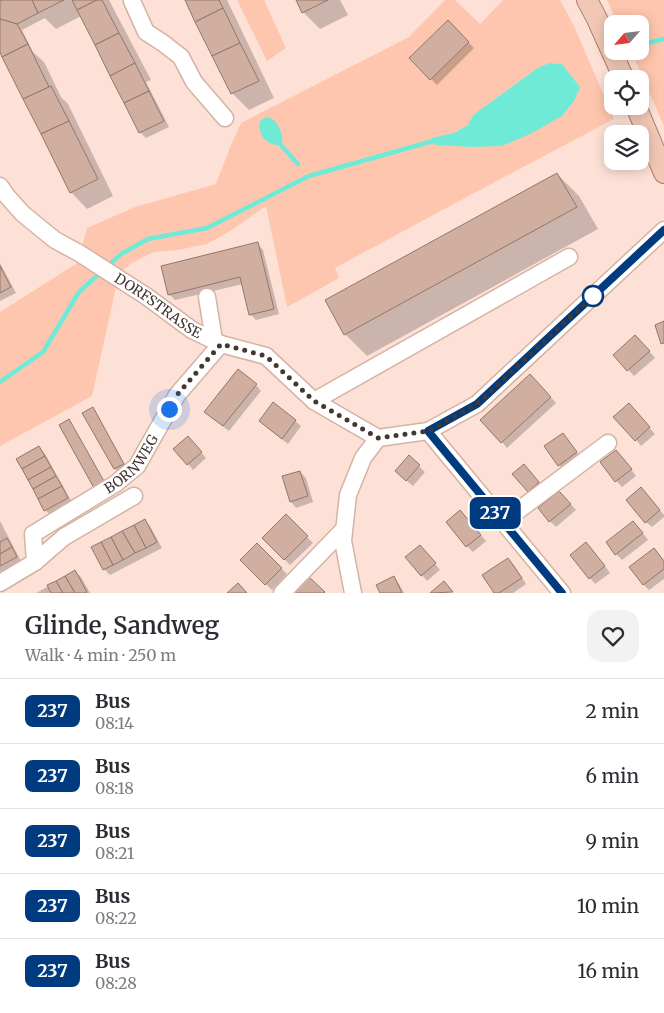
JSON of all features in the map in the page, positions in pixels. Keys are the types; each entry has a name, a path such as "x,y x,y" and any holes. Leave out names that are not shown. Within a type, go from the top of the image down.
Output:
{"main road":[{"path":"587,0 620,70"},
{"path":"640,115 664,173"}],"street":[{"path":"136,0 146,32 181,57 194,82 225,118"},
{"name":"DORFSTRASSE","path":"0,186 29,219 55,240 79,252 146,296 192,330 217,342 266,356 314,401 378,438"},
{"path":"353,593 343,541 348,495 363,458 378,438 428,431 477,404 664,230"},
{"path":"314,401 568,257"},
{"path":"207,297 217,342"},
{"name":"BORNWEG","path":"36,562 33,534 115,484 137,466 177,395 217,342"},
{"path":"428,431 562,593"},
{"path":"503,522 608,443"},
{"name":"BORNWEG","path":"0,583 36,562 64,537 134,496"},
{"path":"59,518 64,537"},
{"path":"282,593 344,529"}],"shaded area":[{"path":"237,0 264,0 286,48 267,61"},
{"path":"445,0 455,0 480,24 503,0 560,0 574,26 604,96 604,115 612,115 614,119 335,268 339,278 287,307 266,206 230,231 207,244 178,250 153,252 132,263 117,275 81,251 87,228 135,207 216,184 241,123 409,37","holes":["549,63 562,64 580,87 436,145 432,138 454,133 468,125 473,115 536,69"]},
{"path":"607,0 664,0 664,126 649,92 649,70 639,70 635,60 649,60 649,15 614,15"},
{"path":"79,262 116,287 92,396 0,446 0,312"}],"water":[{"path":"549,63 562,64 580,87 574,101 562,116 530,134 502,146 435,145 431,138 454,133 468,125 473,115 536,69"},
{"path":"266,117 274,120 278,126 282,136 282,142 279,145 268,142 263,137 260,130 260,121"}],"building":[{"path":"32,0 38,13 17,24 0,19 0,1"},
{"path":"32,0 64,0 38,13"},
{"path":"72,0 97,0 77,10"},
{"path":"97,0 102,0 119,33 95,45 77,10"},
{"path":"185,0 219,0 223,8 195,22"},
{"path":"296,0 328,0 302,13"},
{"path":"223,8 240,43 212,56 195,22"},
{"path":"0,19 17,24 28,44 2,57 0,52"},
{"path":"448,20 469,42 430,80 409,58"},
{"path":"119,33 135,63 110,76 95,45"},
{"path":"240,43 259,81 231,94 212,56"},
{"path":"28,44 49,87 23,99 2,57"},
{"path":"135,63 149,91 124,103 110,76"},
{"path":"51,86 69,121 41,134 23,99"},
{"path":"149,91 164,121 139,133 124,103"},
{"path":"69,121 98,179 70,193 41,134"},
{"path":"557,173 577,207 344,335 325,300"},
{"path":"258,242 274,309 249,315 240,277 168,295 161,266"},
{"path":"0,266 11,287 0,293"},
{"path":"664,321 664,343 661,344 655,325"},
{"path":"635,335 650,351 627,371 613,355"},
{"path":"238,369 257,384 223,426 204,412"},
{"path":"530,374 551,397 501,443 480,420"},
{"path":"273,402 296,420 282,439 259,421"},
{"path":"629,403 650,427 635,441 613,417"},
{"path":"93,407 124,464 114,469 82,413"},
{"path":"69,419 105,483 94,488 59,425"},
{"path":"563,433 577,452 558,466 544,446"},
{"path":"188,436 202,452 187,465 173,449"},
{"path":"39,446 45,456 22,469 16,459"},
{"path":"616,450 632,469 615,482 600,462"},
{"path":"409,455 420,465 406,481 395,471"},
{"path":"45,456 51,467 28,480 22,469"},
{"path":"524,464 539,482 528,492 512,474"},
{"path":"51,467 56,476 33,489 28,480"},
{"path":"300,471 308,496 290,502 282,476"},
{"path":"56,476 62,486 38,499 33,489"},
{"path":"62,486 68,498 44,511 38,499"},
{"path":"641,487 660,510 645,523 626,500"},
{"path":"559,491 571,504 549,522 538,508"},
{"path":"460,510 481,535 466,547 446,522"},
{"path":"286,514 308,536 284,560 262,538"},
{"path":"145,519 157,542 146,548 134,525"},
{"path":"633,521 643,533 615,555 606,542"},
{"path":"134,525 146,548 135,553 122,531"},
{"path":"122,531 135,553 123,560 111,537"},
{"path":"111,537 123,560 113,565 101,542"},
{"path":"7,538 12,547 0,554 0,542"},
{"path":"101,542 113,565 103,570 91,547"},
{"path":"586,542 605,566 589,579 570,555"},
{"path":"257,543 282,568 265,585 240,560"},
{"path":"420,545 436,563 421,576 405,557"},
{"path":"12,547 17,557 0,566 0,554"},
{"path":"654,548 664,561 664,569 643,585 629,567"},
{"path":"508,558 522,578 499,593 494,593 482,575"},
{"path":"75,570 87,592 85,593 75,593 65,576"},
{"path":"65,576 75,593 63,593 56,581"},
{"path":"308,576 325,592 292,593"},
{"path":"394,576 402,593 380,593 376,585"},
{"path":"56,581 63,593 51,593 47,585"},
{"path":"444,581 453,592 430,593"},
{"path":"238,583 247,593 227,593"}],"waterway":[{"path":"649,43 664,39"},
{"path":"0,382 43,352 79,292 121,254 148,239 207,228 309,176 433,141"},
{"path":"280,144 298,164"}],"bus line":[{"name":"237","path":"562,593 428,431 477,404 664,230"}],"route":[{"path":"169,409 177,395 221,344 266,356 314,401 378,438 428,431 477,404 593,296"}]}
